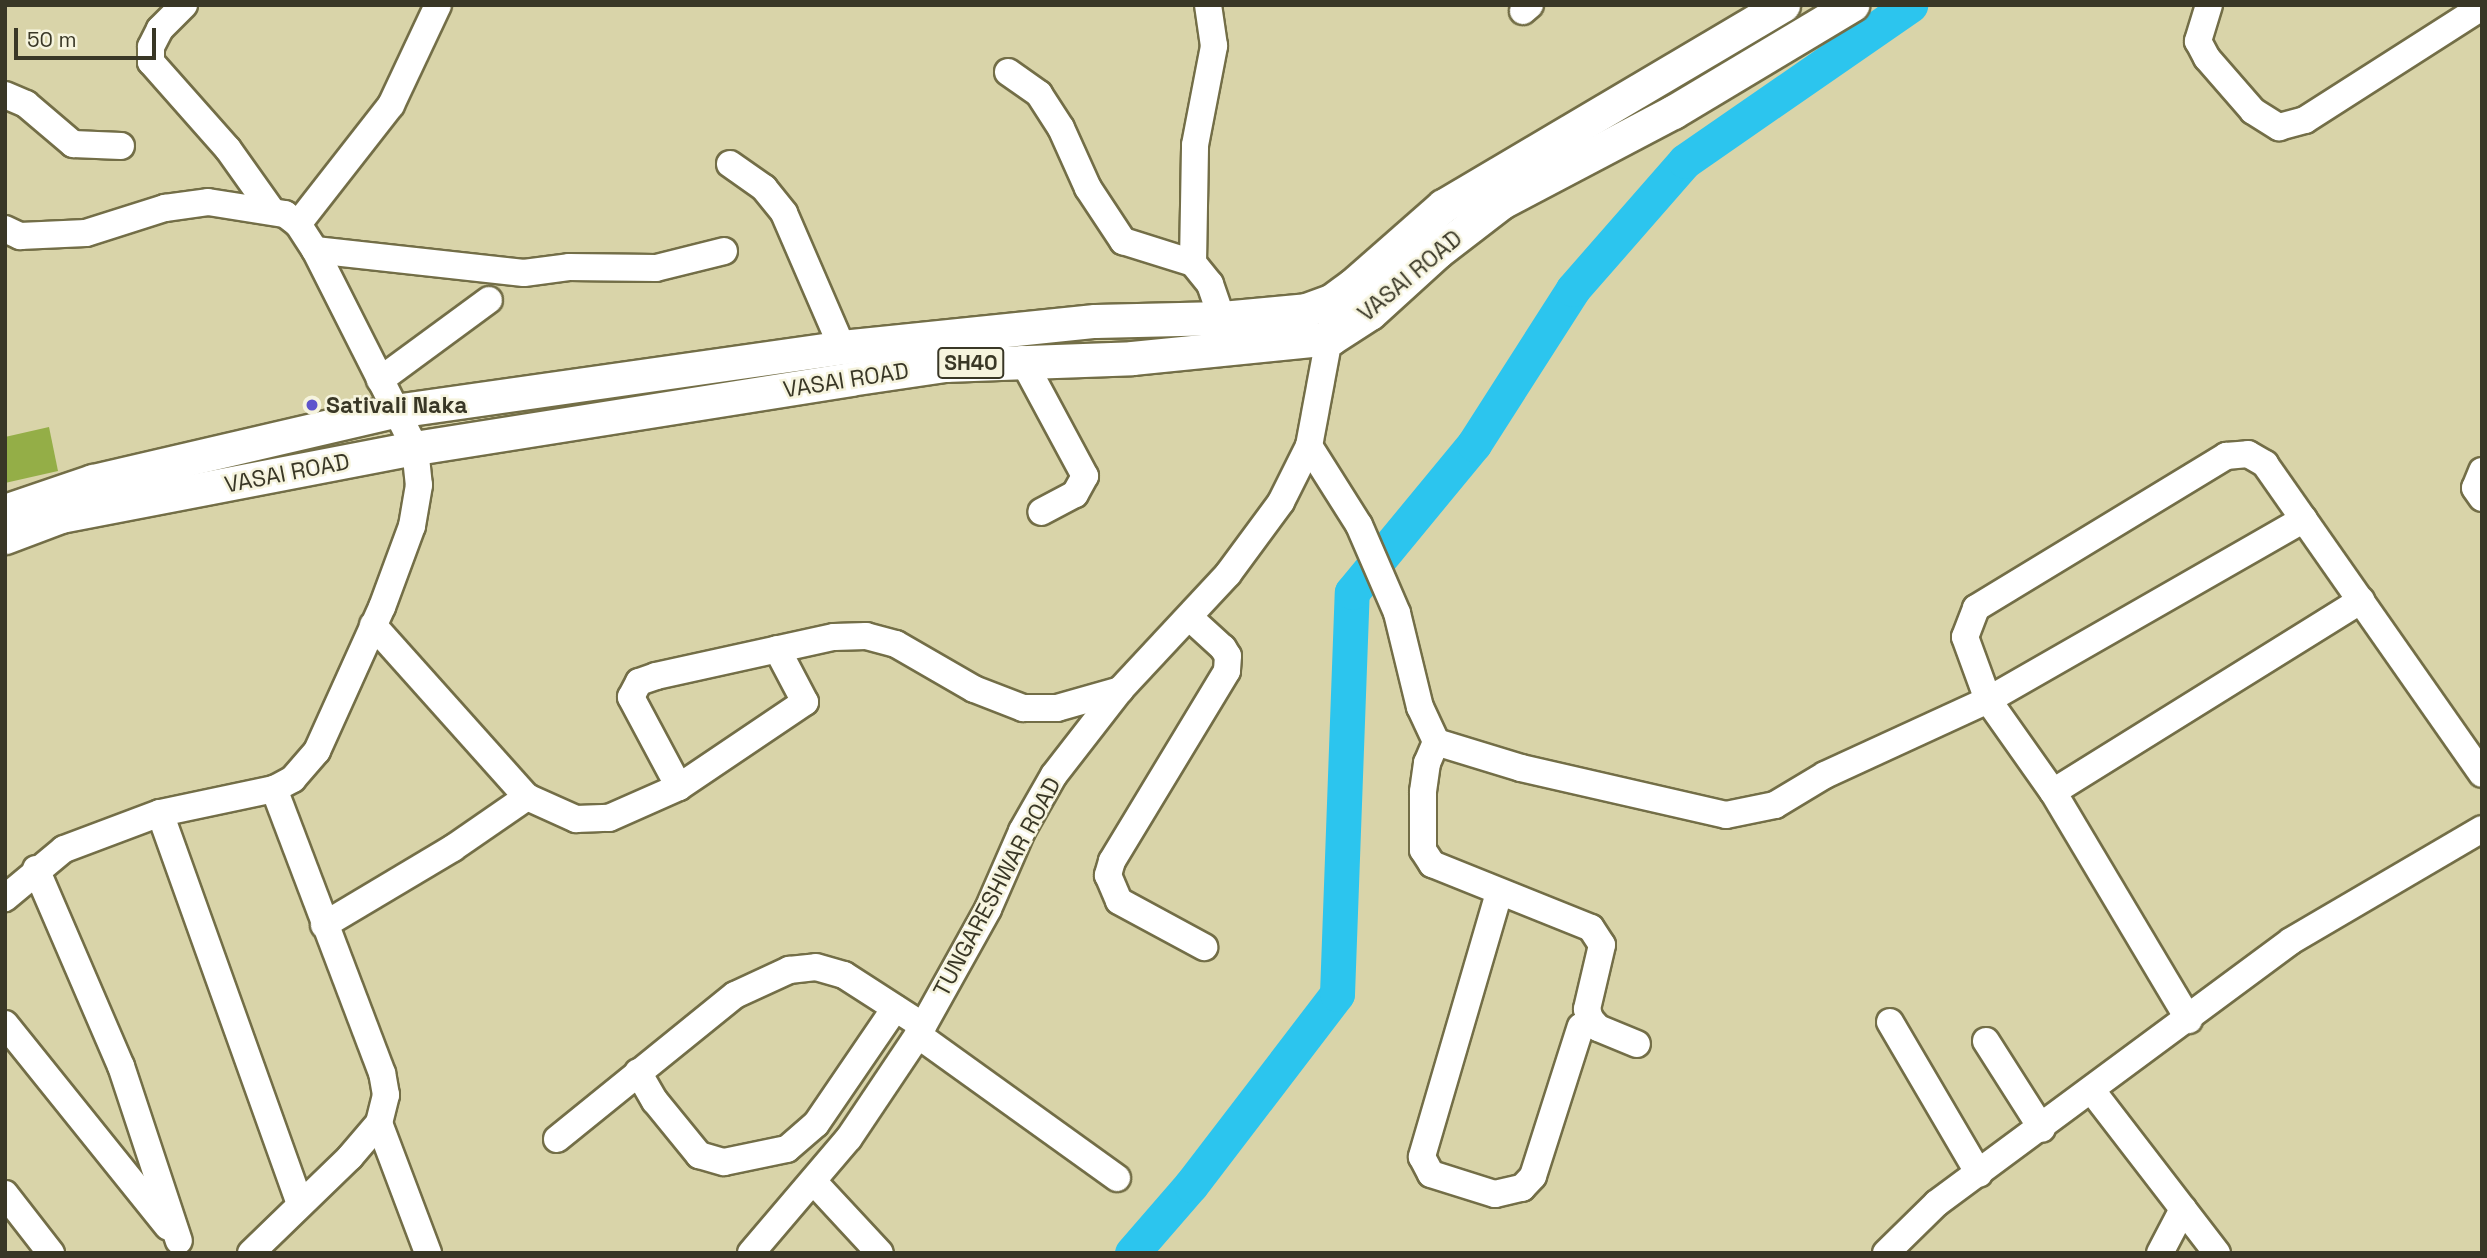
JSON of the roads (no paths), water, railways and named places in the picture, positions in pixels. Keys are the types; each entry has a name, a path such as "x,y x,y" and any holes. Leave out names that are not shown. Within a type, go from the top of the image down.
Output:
{"main road":[{"name":"VASAI ROAD","path":"5,511 93,481 395,411 842,347 1095,321 1222,318 1306,310 1334,299 1443,206 1783,5"},
{"name":"VASAI ROAD","path":"5,537 61,516 415,448 850,379 1022,359 1132,358 1331,338 1370,313 1437,251 1502,202 1673,112 1852,5"}],"street":[{"path":"184,5 160,29 151,47 151,62 228,149 270,208"},
{"path":"298,224 391,104 438,5"},
{"path":"1193,263 1195,145 1214,46 1208,5"},
{"path":"2209,5 2198,41 2207,58 2253,111 2279,127 2305,120 2482,7"},
{"path":"1008,72 1039,94 1061,128 1088,188 1123,241 1193,263 1210,284 1222,318"},
{"path":"5,95 26,104 73,144 121,146"},
{"path":"730,164 764,188 785,213 842,347"},
{"path":"5,229 20,236 50,237 86,233 165,208 208,202 270,208 298,224 315,250 415,448 419,485 412,526 373,625 317,751 293,779 275,789 160,813 64,849 36,869 5,898"},
{"path":"315,250 514,272 569,267 656,268 724,251"},
{"name":"TUNGARESHWAR ROAD","path":"751,1253 849,1138 921,1030 988,909 1022,831 1054,775 1119,690 1189,617 1281,502 1310,446 1314,404 1331,338 1334,299"},
{"path":"380,380 489,300"},
{"path":"1022,359 1085,476 1075,494 1041,512"},
{"path":"1310,446 1359,525 1397,613 1420,707 1436,741 1423,792 1423,850 1439,870 1591,928 1602,945 1587,1009 1590,1019 1598,1028 1637,1044"},
{"path":"2189,1020 2053,792 1988,700 1965,636 1976,607 2226,456 2248,454 2265,464 2482,774"},
{"path":"2482,471 2475,488 2482,498"},
{"path":"1436,741 1521,768 1726,814 1775,804 1825,775 1988,700 2304,519"},
{"path":"2053,792 2361,600"},
{"path":"1189,617 1223,648 1228,656 1227,671 1112,861 1108,875 1119,901 1204,947"},
{"path":"373,625 527,797 576,818 609,818 679,787 805,702 777,649"},
{"path":"679,787 665,769 631,697 632,690 656,676 777,649 834,637 866,636 896,644 974,689 1023,708 1057,708 1119,690"},
{"path":"251,1253 379,1123 386,1095 382,1073 275,789"},
{"path":"324,925 453,848 527,797"},
{"path":"160,813 300,1205"},
{"path":"1886,1253 1937,1203 2093,1092 2291,941 2482,829"},
{"path":"36,869 121,1066 184,1247"},
{"path":"1499,893 1422,1157 1431,1174 1495,1194 1522,1188 1533,1176 1581,1026"},
{"path":"557,1139 735,995 789,970 816,967 844,975 895,1008 1117,1178"},
{"path":"638,1072 655,1101 699,1155 724,1163 787,1149 816,1124 895,1008"},
{"path":"1890,1022 1979,1174"},
{"path":"5,1024 184,1247"},
{"path":"1986,1041 2042,1129"},
{"path":"2093,1092 2217,1253"},
{"path":"379,1123 428,1253"},
{"path":"813,1181 880,1253"},
{"path":"5,1194 51,1253"},
{"path":"2160,1253 2183,1209"}],"waterway":[{"path":"1132,1253 1191,1185 1337,994 1352,592 1474,444 1573,289 1685,161 1910,5"}],"place":[{"name":"Sativali Naka","path":"312,405"}]}
